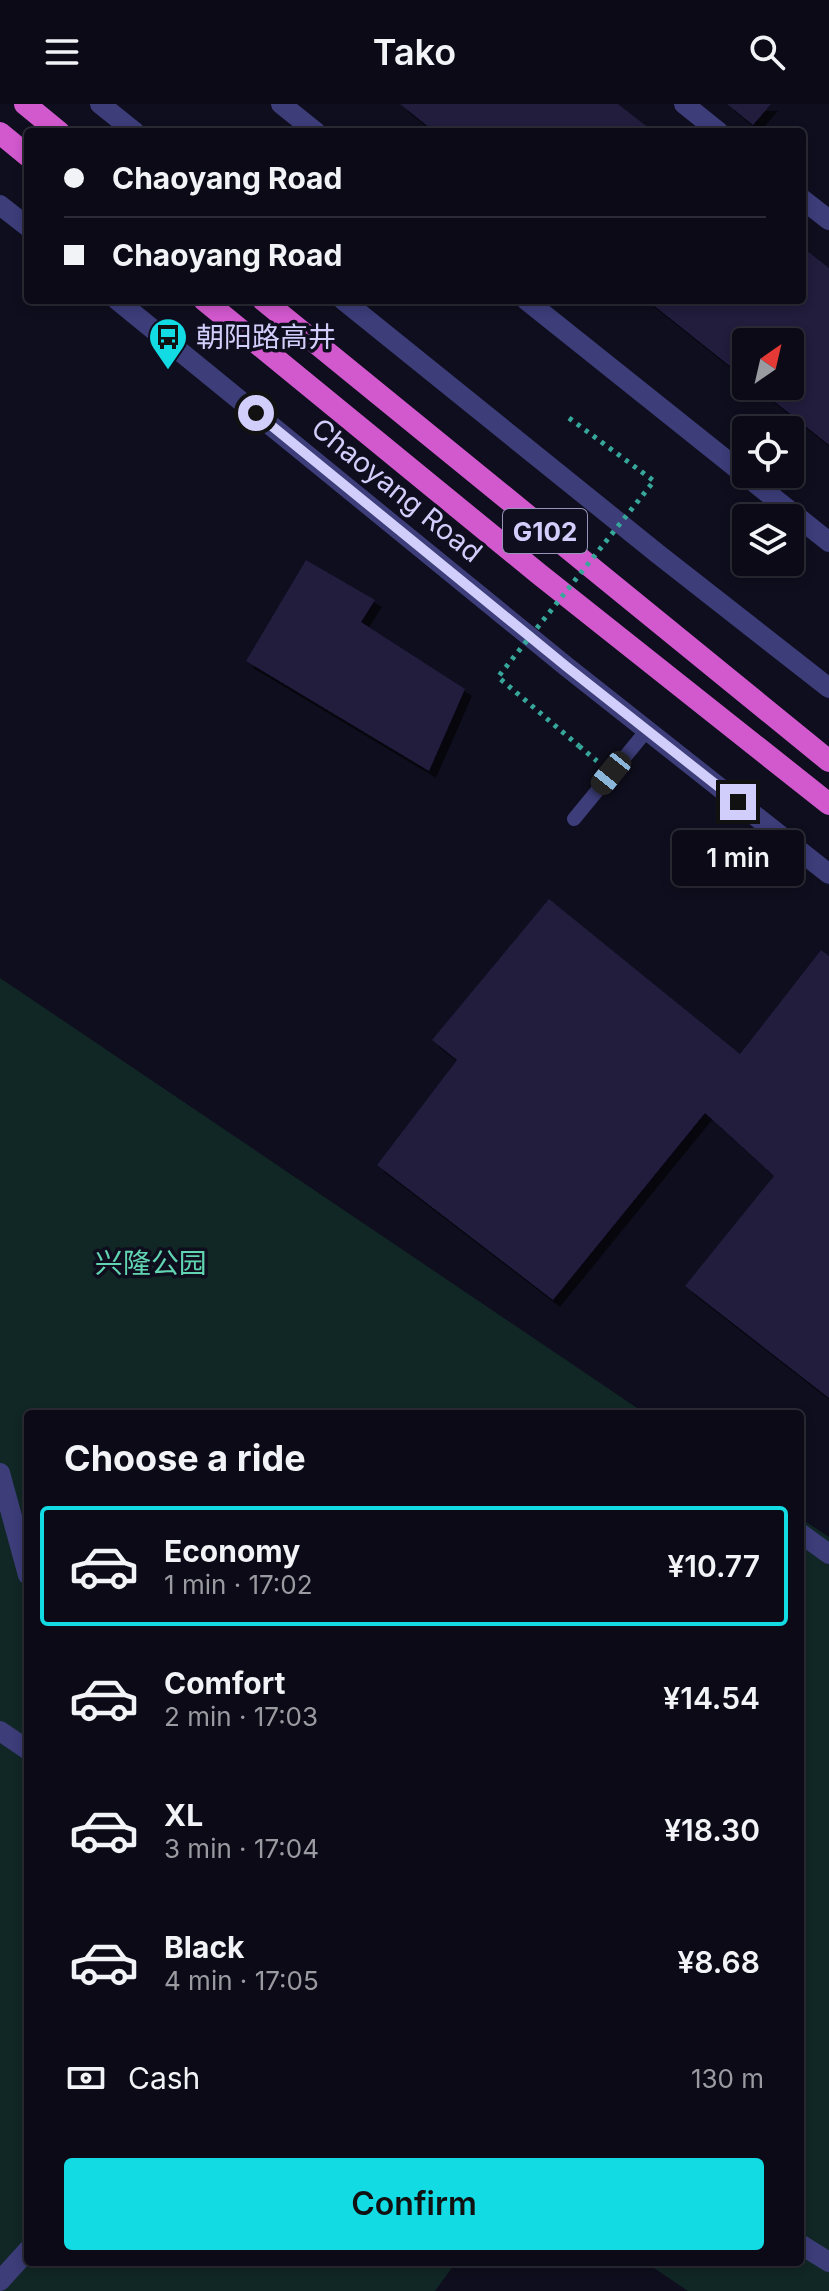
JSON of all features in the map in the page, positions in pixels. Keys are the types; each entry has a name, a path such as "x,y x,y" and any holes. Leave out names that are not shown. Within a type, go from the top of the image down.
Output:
{"highway":[{"path":"25,104 54,128"},
{"path":"0,133 24,153"},
{"name":"Chaoyang Road","path":"209,304 539,574 829,804"},
{"name":"G102","path":"268,304 829,761"}],"street":[{"path":"100,104 130,128"},
{"path":"281,104 311,128"},
{"path":"684,104 714,128"},
{"path":"806,202 829,220"},
{"path":"0,205 24,224"},
{"name":"Chaoyang Road","path":"122,304 829,874"},
{"path":"348,304 829,688"},
{"path":"531,304 829,542"},
{"path":"0,1473 24,1560"},
{"path":"804,1536 829,1554"},
{"path":"0,1731 24,1747"},
{"path":"804,2246 829,2262"},
{"path":"0,2281 24,2254"}],"lane":[{"path":"574,819 647,730"}],"path":[{"path":"569,418 654,481 498,677 579,746"}],"green space":[{"name":"兴隆公园","path":"0,978 640,1410 24,1410 24,2266 453,2266 435,2291 0,2291"},
{"path":"804,1521 829,1537 829,2291 688,2291 651,2266 804,2266"}],"building":[{"path":"400,104 618,104 649,128 430,128"},
{"path":"727,104 771,104 753,125"},
{"path":"806,250 829,268 829,445 804,425 804,416 793,416 773,400 804,400 804,328 732,328 732,368 652,304 806,304"},
{"path":"306,560 375,600 361,622 465,689 429,771 246,661"},
{"path":"549,899 740,1054 821,950 829,956 829,1398 685,1286 774,1176 705,1113 553,1300 377,1165 457,1060 432,1040"}],"place":[{"name":"朝阳路高井","path":"168,371"}],"route":[{"path":"256,413 738,802"}]}
